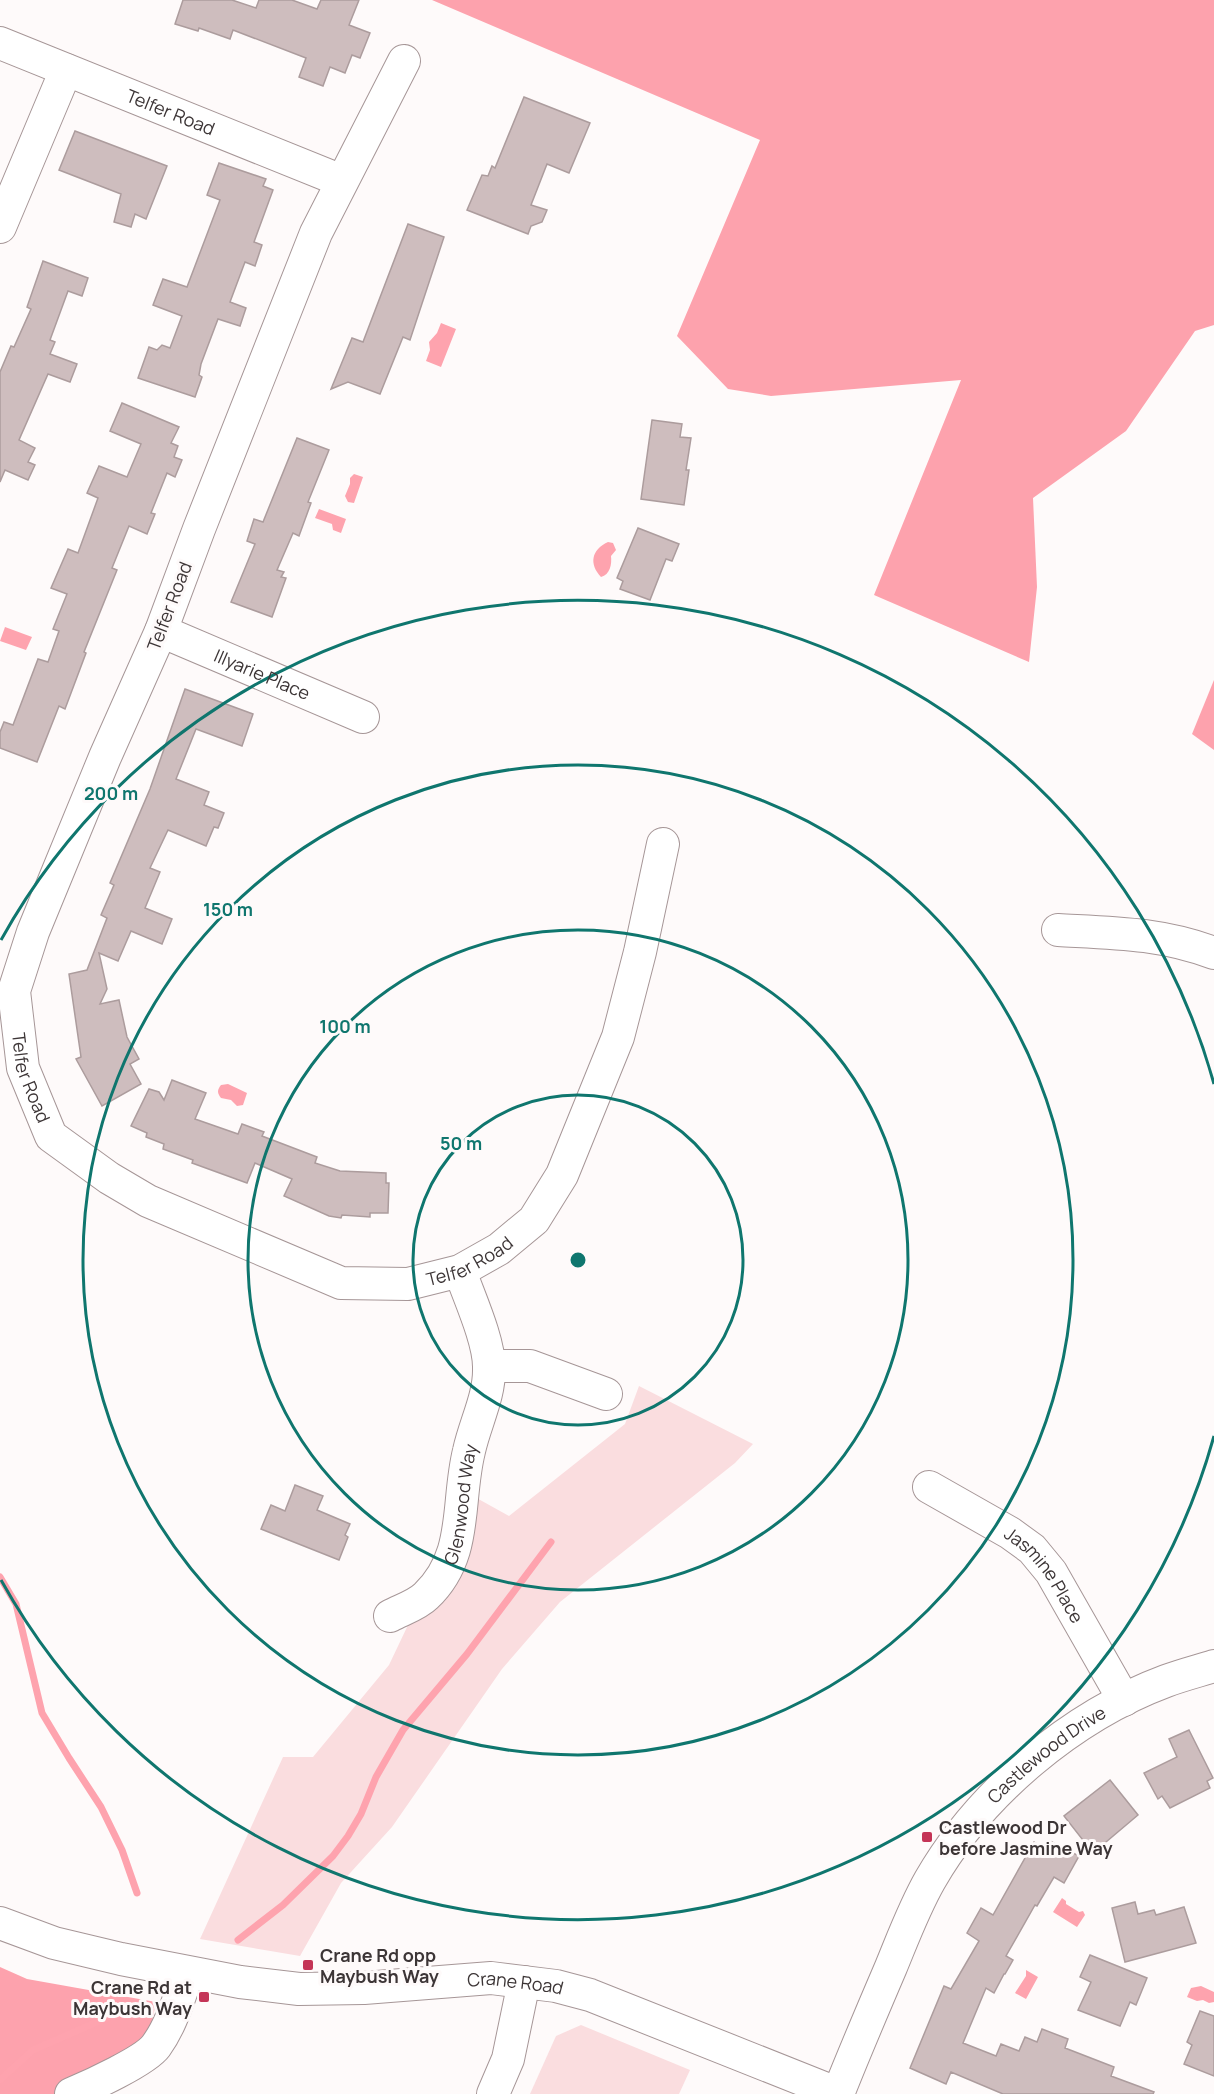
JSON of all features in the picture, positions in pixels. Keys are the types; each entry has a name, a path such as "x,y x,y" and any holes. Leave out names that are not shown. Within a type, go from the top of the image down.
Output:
{"street":[{"name":"Telfer Road","path":"0,43 342,181"},
{"name":"Telfer Road","path":"404,61 316,233 161,631 86,802 33,932 11,959 22,1068 51,1137 108,1178 148,1201 341,1283 408,1284 460,1271 500,1249 534,1220 562,1175 618,1037 640,952 663,844"},
{"path":"0,227 66,70"},
{"name":"Illyarie Place","path":"161,631 363,717"},
{"path":"1058,930 1140,934 1185,942 1214,953"},
{"name":"Glenwood Way","path":"390,1616 425,1598 445,1573 457,1542 468,1452 487,1394 489,1366 483,1337 460,1271"},
{"path":"489,1366 530,1366 606,1394"},
{"name":"Jasmine Place","path":"929,1487 1010,1533 1032,1549 1051,1572 1124,1700"},
{"name":"Castlewood Drive","path":"839,2094 909,1922 930,1880 962,1832 995,1795 1036,1757 1084,1723 1124,1700 1166,1681 1214,1666"},
{"name":"Crane Road","path":"0,1923 54,1943 188,1973 299,1989 364,1988 490,1978 556,1986 590,1995 839,2094"},
{"path":"71,2094 123,2069 155,2048 168,2026 188,1973"},
{"path":"493,2094 508,2059 524,1982"}],"shaded area":[{"path":"432,0 1214,0 1214,325 1195,331 1126,431 1033,498 1037,587 1029,662 874,595 961,380 771,396 728,389 677,336 760,140"},
{"path":"441,323 456,329 441,367 426,361 430,350 429,342 437,333"},
{"path":"354,474 363,477 354,503 348,502 345,496 350,478"},
{"path":"319,509 346,519 341,533 333,530 332,524 315,518"},
{"path":"608,542 613,543 616,550 611,556 611,566 608,572 601,577 593,562 598,549"},
{"path":"5,627 32,637 26,650 0,641"},
{"path":"1214,680 1214,750 1192,734"},
{"path":"228,1084 247,1093 243,1105 237,1106 231,1100 221,1098 218,1092 221,1085"},
{"path":"639,1386 753,1444 735,1463 560,1602 502,1669 392,1827 341,1883 300,1956 200,1939 283,1757 313,1757 389,1665 408,1625 446,1593 467,1564 473,1496 509,1516 625,1424"},
{"path":"1062,1898 1066,1904 1079,1912 1083,1911 1085,1915 1077,1927 1053,1912"},
{"path":"0,1967 27,1979 156,2002 148,2042 60,2094 0,2094"},
{"path":"1026,1970 1038,1977 1026,1999 1015,1993 1026,1976"},
{"path":"1201,1986 1214,1992 1214,2002 1197,2001 1187,1997 1191,1988"},
{"path":"581,2025 690,2070 679,2094 530,2094 556,2036"}],"building":[{"path":"183,0 232,0 256,8 259,0 292,0 317,9 321,0 359,0 349,25 370,33 360,58 352,55 345,73 330,67 323,86 299,77 306,58 233,30 230,39 199,28 198,31 175,24"},
{"path":"524,97 590,123 569,173 547,164 531,205 547,210 542,222 531,226 528,234 467,210 482,175 488,176 492,166 495,168"},
{"path":"75,131 167,166 146,219 135,214 131,227 114,222 121,194 59,170"},
{"path":"219,163 266,179 263,186 273,190 254,242 262,245 255,266 245,262 230,302 246,308 240,326 218,319 201,364 199,375 202,377 195,397 138,378 149,347 157,350 162,345 170,348 182,316 153,305 163,279 187,287 220,200 207,195"},
{"path":"408,224 444,237 410,340 403,337 380,394 348,382 331,389 352,338 363,342"},
{"path":"43,261 88,278 82,296 68,291 50,340 55,342 50,354 77,364 70,382 48,374 19,440 35,448 28,462 35,465 28,480 5,470 0,482 0,372 31,309 27,307"},
{"path":"122,403 179,427 171,443 178,446 174,457 182,460 175,477 167,473 151,513 155,514 147,534 129,526 112,568 117,570 84,652 86,653 65,709 59,706 37,762 0,748 0,732 4,722 13,725 38,659 48,662 59,631 53,629 67,594 51,588 68,549 78,553 98,498 87,493 99,466 127,477 141,444 110,431"},
{"path":"652,420 682,424 680,437 691,438 684,505 641,499"},
{"path":"297,438 329,450 308,502 311,503 299,536 293,533 277,570 284,572 281,577 286,578 272,617 231,602 255,544 247,541 254,519 263,522"},
{"path":"638,528 679,544 672,561 666,559 650,600 620,589 623,581 617,578"},
{"path":"185,689 253,714 242,746 196,729 176,779 209,792 204,805 224,813 218,828 214,827 206,846 168,830 150,868 160,872 145,908 172,919 162,944 131,931 118,961 99,953 107,989 100,1004 119,1000 127,1037 139,1059 130,1064 141,1084 102,1106 76,1059 81,1057 69,974 87,970 107,918 101,915 114,885 110,883 150,789"},
{"path":"172,1080 206,1093 195,1119 238,1134 242,1124 264,1132 262,1136 317,1157 315,1163 340,1171 386,1173 386,1183 389,1183 388,1213 370,1213 370,1217 329,1216 284,1196 292,1179 255,1163 247,1183 192,1163 193,1160 163,1149 164,1144 146,1137 147,1133 131,1126 149,1089 159,1092 164,1100"},
{"path":"295,1485 323,1496 317,1510 350,1524 345,1535 348,1537 339,1560 261,1529 271,1505 285,1511"},
{"path":"1189,1730 1213,1778 1207,1781 1210,1788 1170,1808 1162,1796 1158,1799 1144,1773 1177,1757 1169,1739"},
{"path":"1110,1780 1138,1815 1093,1853 1064,1816"},
{"path":"1048,1840 1079,1856 1064,1883 1054,1877 1037,1906 1035,1905 1006,1956 1013,1960 994,1993 986,1988 963,2043 996,2056 1001,2044 1019,2051 1025,2037 1037,2042 1042,2029 1068,2039 1065,2048 1114,2067 1111,2076 1154,2092 1153,2094 1003,2094 951,2072 946,2084 910,2068 944,1986 951,1989 979,1941 967,1933 981,1908 993,1915 1034,1842 1044,1848"},
{"path":"1135,1902 1138,1914 1154,1910 1156,1915 1184,1907 1196,1943 1125,1962 1112,1908"},
{"path":"1090,1955 1147,1978 1136,2005 1130,2002 1120,2026 1078,2010 1091,1982 1080,1977"},
{"path":"1200,2011 1214,2016 1214,2076 1184,2064 1192,2045 1187,2042"}],"waterway":[{"path":"238,1940 283,1905 333,1856 361,1814 376,1777 403,1730 467,1654 551,1542"},
{"path":"0,1577 16,1604 42,1713 101,1807 122,1850 137,1893"},
{"path":"0,2080 33,2050 127,2009"}],"place":[{"name":"Castlewood Dr before Jasmine Way","path":"927,1837"},
{"name":"Crane Rd opp Maybush Way","path":"308,1965"},
{"name":"Crane Rd at Maybush Way","path":"204,1997"}]}
